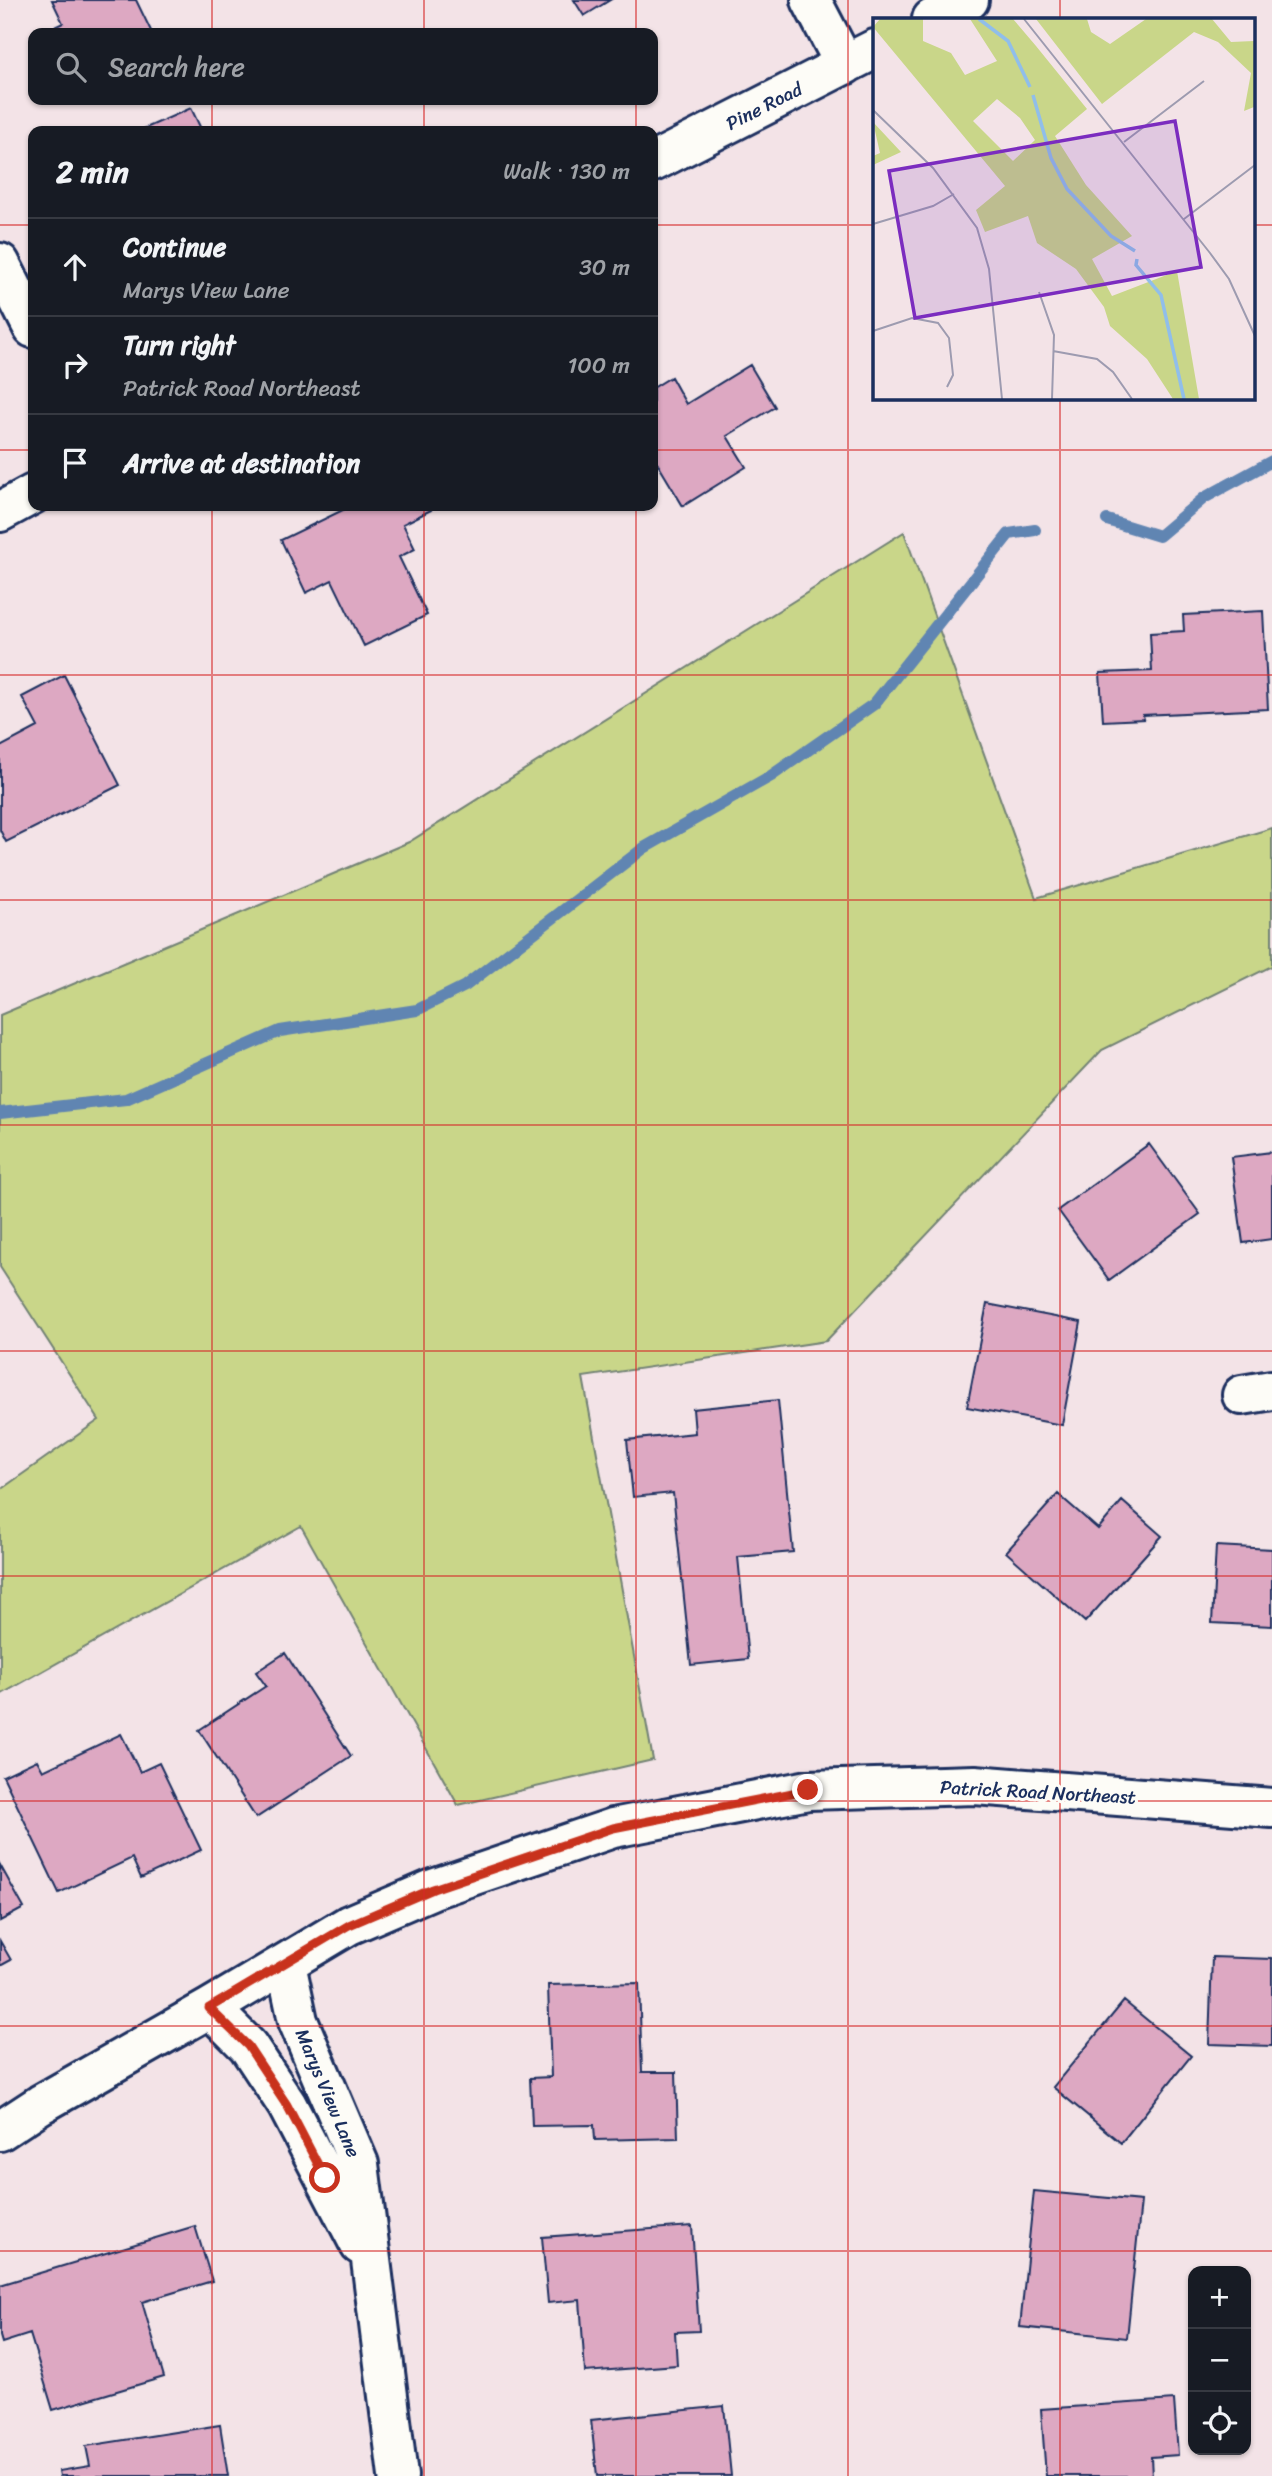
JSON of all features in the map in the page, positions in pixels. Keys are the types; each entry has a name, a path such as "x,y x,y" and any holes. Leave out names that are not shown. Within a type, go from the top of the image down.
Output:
{"street":[{"path":"811,0 860,57"},
{"path":"934,18 969,0"},
{"name":"Pine Road","path":"658,159 860,57"},
{"path":"0,263 28,318"},
{"path":"0,512 28,497"},
{"name":"Patrick Road Northeast","path":"0,2131 41,2104 349,1925 433,1889 613,1828 808,1790 975,1785 1272,1808"},
{"name":"Marys View Lane","path":"286,1964 298,2021 359,2164 398,2476"},
{"name":"Marys View Lane","path":"209,2008 248,2046 287,2105 371,2265"}],"green space":[{"path":"904,532 1036,898 1272,828 1272,966 1102,1050 826,1341 583,1377 653,1760 458,1805 301,1526 0,1695 0,1490 99,1420 0,1267 0,1015 409,842"}],"building":[{"path":"52,0 136,0 150,28 52,28 63,23"},
{"path":"574,0 610,0 584,16"},
{"path":"191,108 200,126 150,126"},
{"path":"750,365 775,407 727,436 746,467 683,506 658,464 658,385 671,377 686,404"},
{"path":"341,511 429,511 403,524 415,549 399,557 427,615 364,646 332,580 306,593 281,540"},
{"path":"1263,611 1268,709 1143,715 1144,719 1103,721 1100,673 1152,671 1150,633 1184,631 1183,615"},
{"path":"64,675 120,785 6,842 0,830 0,747 38,727 22,697"},
{"path":"1149,1144 1200,1214 1109,1280 1058,1210"},
{"path":"1272,1152 1272,1239 1243,1243 1231,1157"},
{"path":"987,1304 1081,1322 1062,1425 967,1407"},
{"path":"778,1400 793,1552 738,1557 748,1659 691,1665 673,1493 633,1497 627,1440 695,1433 693,1409"},
{"path":"1058,1494 1098,1529 1122,1501 1162,1536 1085,1622 1006,1552"},
{"path":"1216,1546 1272,1549 1272,1626 1212,1623"},
{"path":"285,1653 351,1756 256,1818 199,1730 266,1686 256,1672"},
{"path":"121,1734 140,1772 159,1763 201,1850 141,1878 132,1858 59,1893 3,1776 37,1760 43,1771"},
{"path":"0,1865 24,1908 0,1921"},
{"path":"0,1941 11,1960 0,1966"},
{"path":"1212,1957 1272,1959 1272,2046 1209,2044"},
{"path":"639,1983 642,2072 676,2072 678,2138 595,2140 594,2125 532,2126 530,2078 551,2077 548,1985"},
{"path":"1124,2001 1191,2056 1121,2143 1053,2087"},
{"path":"1034,2191 1141,2201 1127,2338 1020,2327"},
{"path":"195,2226 212,2281 142,2302 164,2377 53,2410 30,2334 2,2343 0,2285"},
{"path":"692,2226 699,2331 675,2332 677,2365 585,2372 580,2300 548,2303 542,2237"},
{"path":"1174,2400 1178,2455 1151,2457 1152,2476 1046,2476 1041,2409"},
{"path":"724,2406 731,2476 597,2476 591,2420"},
{"path":"220,2425 228,2476 60,2476 59,2471 90,2466 86,2446"}],"waterway":[{"path":"1107,520 1159,536 1204,498 1272,461"},
{"path":"0,1113 126,1099 280,1031 417,1010 465,986 644,848 771,776 874,704 1009,534 1035,530"}],"route":[{"path":"325,2178 287,2105 248,2046 209,2008 349,1925 433,1889 613,1828 808,1790"}]}
